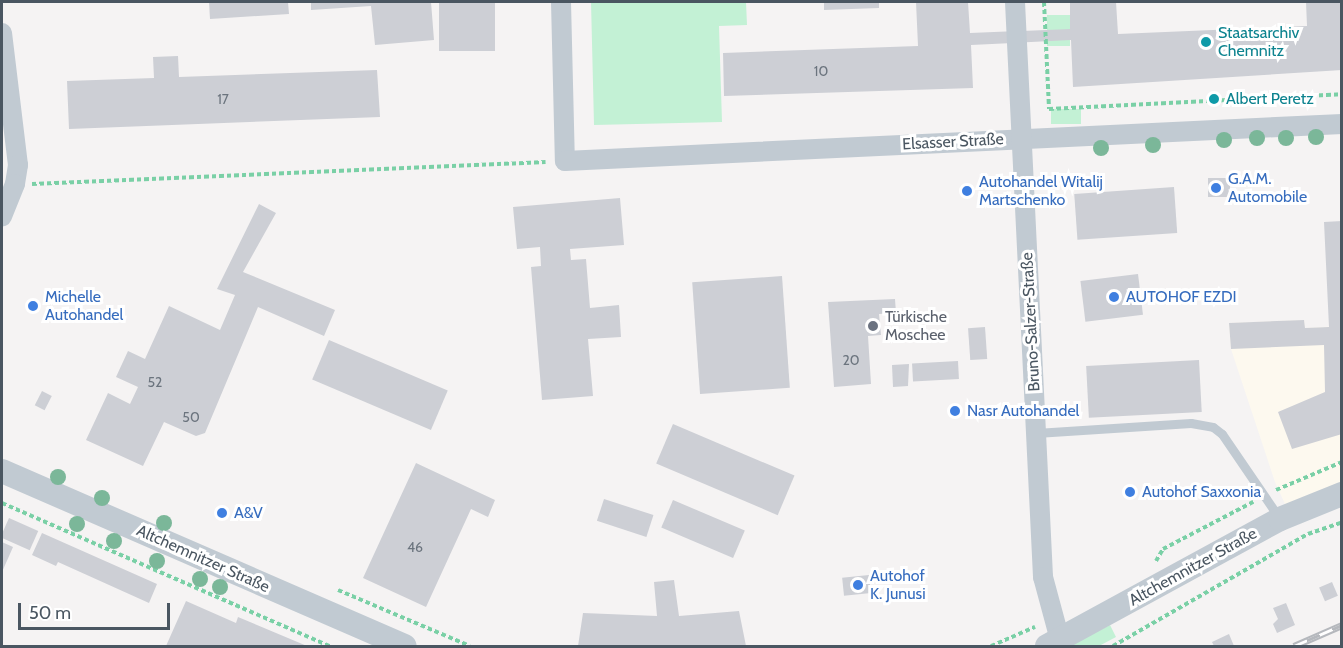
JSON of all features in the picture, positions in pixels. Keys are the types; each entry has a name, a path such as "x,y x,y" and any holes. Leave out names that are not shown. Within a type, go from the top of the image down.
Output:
{"street":[{"path":"561,2 565,161"},
{"name":"Bruno-Salzer-Straße","path":"1015,2 1043,577 1054,643"},
{"path":"2,33 18,165 15,184 2,217"},
{"name":"Elsasser Straße","path":"565,161 1341,124"},
{"name":"Altchemnitzer Straße","path":"2,471 405,646"},
{"name":"Altchemnitzer Straße","path":"1054,643 1280,519 1341,494"}],"lane":[{"path":"1036,433 1204,424 1222,434 1280,519"}],"path":[{"path":"1044,2 1049,109 1341,94"},
{"path":"15,184 565,161"},
{"path":"1153,567 1163,549 1263,496 1341,462"},
{"path":"2,503 330,646"},
{"path":"1113,646 1308,534 1341,522"},
{"path":"338,590 470,646"}],"shaded area":[{"path":"1304,320 1305,328 1341,326 1341,494 1290,515 1275,482 1231,349 1229,323"}],"green space":[{"path":"591,2 746,2 747,25 719,26 722,122 594,125"},
{"path":"1047,15 1070,15 1070,46 1047,46"},
{"path":"1051,109 1081,109 1081,124 1051,124"},
{"path":"1110,625 1116,637 1099,646 1069,646"}],"building":[{"path":"209,2 288,2 289,14 210,19"},
{"path":"311,2 431,2 434,40 375,45 371,6 311,10"},
{"path":"439,2 495,2 495,51 439,51"},
{"path":"824,2 879,2 879,8 824,10"},
{"path":"916,2 968,2 970,33 1070,29 1070,2 1116,2 1118,34 1307,26 1306,2 1342,2 1342,70 1073,87 1071,40 971,45 973,88 724,96 723,53 918,46"},
{"path":"178,56 179,77 377,70 380,117 69,129 67,81 154,78 153,57"},
{"path":"1208,178 1230,178 1230,197 1208,197"},
{"path":"1174,187 1177,233 1077,240 1074,194"},
{"path":"620,198 624,245 570,249 571,260 586,259 590,308 619,305 621,337 588,339 593,396 542,400 531,267 541,266 540,247 517,249 513,207"},
{"path":"259,204 276,213 243,272 335,310 324,336 258,307 205,433 196,436 164,422 143,466 86,440 108,393 130,404 138,387 116,377 128,351 145,359 169,306 220,330 235,295 217,289"},
{"path":"1342,221 1342,434 1292,449 1278,412 1325,392 1324,345 1231,349 1229,323 1304,320 1305,328 1329,327 1324,222"},
{"path":"1138,274 1143,315 1085,322 1080,281"},
{"path":"782,276 790,388 700,394 692,282"},
{"path":"895,299 896,313 879,314 881,335 868,336 871,384 834,387 828,302"},
{"path":"985,327 987,359 970,360 968,328"},
{"path":"329,340 448,390 431,430 312,380"},
{"path":"1199,360 1202,412 1089,418 1086,366"},
{"path":"958,361 959,379 913,381 912,363"},
{"path":"909,364 908,386 893,387 892,365"},
{"path":"42,391 52,396 45,410 35,405"},
{"path":"673,424 795,476 778,515 656,464"},
{"path":"416,463 495,500 488,517 471,509 426,607 363,578"},
{"path":"604,499 653,515 646,537 597,521"},
{"path":"673,500 745,530 733,558 661,528"},
{"path":"9,518 38,531 30,550 2,538"},
{"path":"42,533 157,584 149,603 58,562 56,566 32,555"},
{"path":"2,542 13,547 2,572"},
{"path":"869,575 871,593 844,596 842,578"},
{"path":"674,580 679,616 739,611 746,646 578,646 583,613 657,616 654,582"},
{"path":"1332,582 1338,596 1325,601 1319,587"},
{"path":"186,601 236,623 238,617 307,646 166,646"},
{"path":"1286,603 1295,625 1277,633 1273,624 1278,619 1273,608"},
{"path":"1229,634 1234,646 1214,646 1212,642"}],"railway":[{"path":"1294,646 1342,625"}],"place":[{"name":"Staatsarchiv Chemnitz","path":"1206,42"},
{"name":"Albert Peretz","path":"1214,99"},
{"name":"G.A.M. Automobile","path":"1216,188"},
{"name":"Autohandel Witalij Martschenko","path":"967,191"},
{"name":"AUTOHOF EZDI","path":"1114,297"},
{"name":"Michelle Autohandel","path":"33,306"},
{"name":"Türkische Moschee","path":"873,326"},
{"name":"Nasr Autohandel","path":"955,411"},
{"name":"Autohof Saxxonia","path":"1130,492"},
{"name":"A&V","path":"222,513"},
{"name":"Autohof K. Junusi","path":"858,585"}]}
